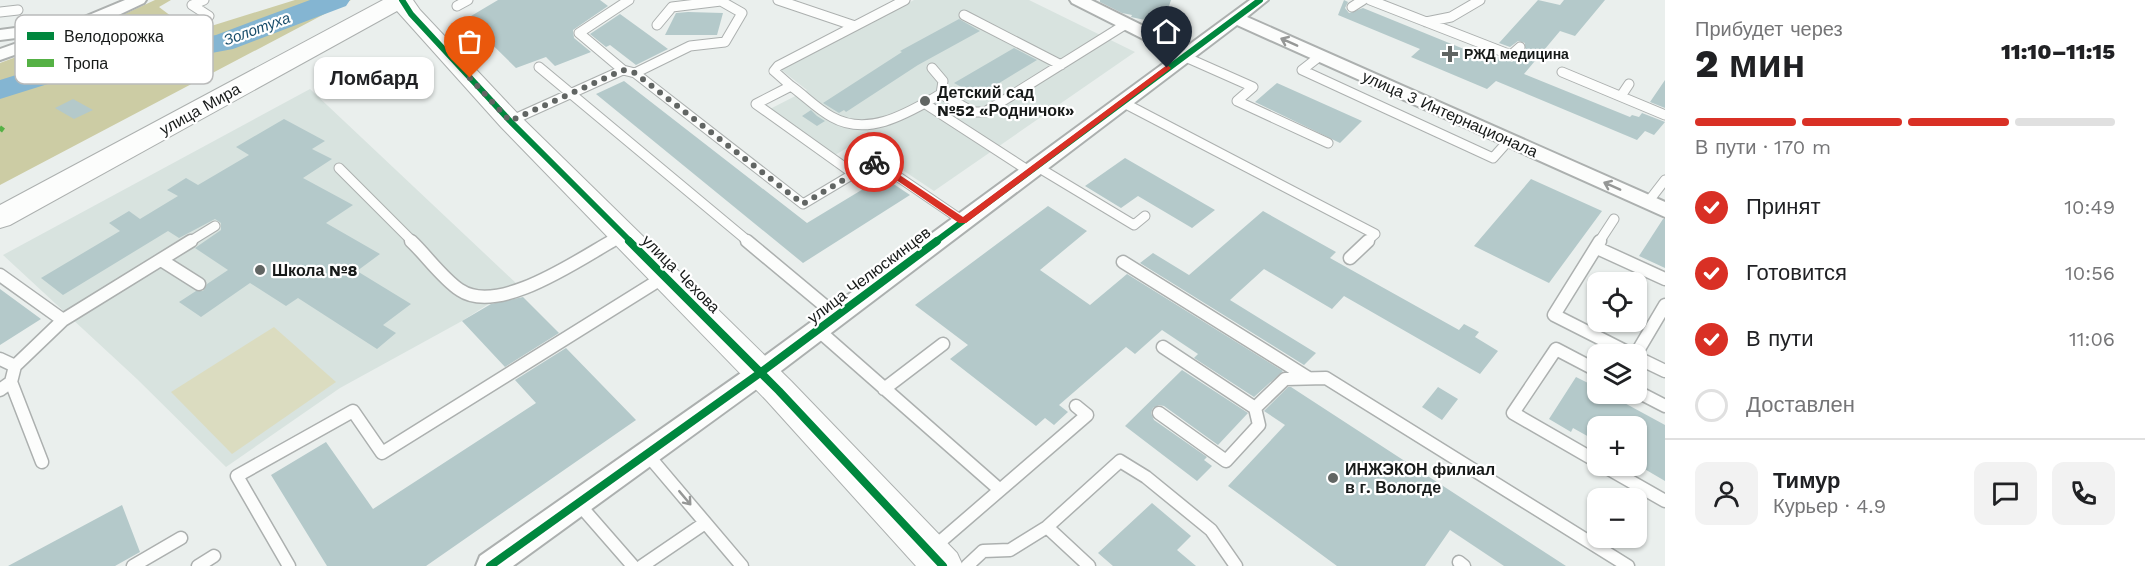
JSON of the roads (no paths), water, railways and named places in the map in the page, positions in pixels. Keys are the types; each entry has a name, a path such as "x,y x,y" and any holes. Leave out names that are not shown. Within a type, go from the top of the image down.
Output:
{"street":[{"path":"105,15 138,0"},
{"name":"улица Чехова","path":"401,0 411,14 510,121 760,373 936,558"},
{"name":"улица Мира","path":"0,218 401,0"},
{"path":"1078,0 1184,55"},
{"name":"улица Челюскинцев","path":"490,566 760,373 1260,0"},
{"name":"улица 3 Интернационала","path":"1235,18 1656,206"},
{"path":"0,35 15,33"},
{"path":"0,55 15,50"}],"lane":[{"path":"204,0 192,5 207,15"},
{"path":"458,6 468,0"},
{"path":"629,0 579,33 623,70 635,73 803,204 875,161 963,221"},
{"path":"778,0 855,26"},
{"path":"905,0 775,68 776,75 833,118 857,126 880,123 941,94"},
{"path":"1352,7 1363,0"},
{"path":"1370,0 1511,55 1520,46"},
{"path":"1425,22 1451,17 1480,0"},
{"path":"635,73 690,46 725,42 742,13 721,1 672,7 657,25"},
{"path":"0,12 18,10"},
{"path":"964,15 1061,65"},
{"path":"941,94 973,112 986,112 1126,24"},
{"path":"1184,55 1253,87 1237,101 1328,143"},
{"path":"539,67 837,316"},
{"path":"932,68 943,81 941,94"},
{"path":"510,121 623,70"},
{"path":"1562,72 1665,115"},
{"path":"1621,96 1629,84"},
{"path":"791,86 756,104 854,174"},
{"path":"1122,102 1375,234 1350,258"},
{"path":"924,103 1033,169 1134,225 1145,216"},
{"path":"339,168 460,290 477,296 496,296 537,282 622,234"},
{"path":"1656,206 1665,180"},
{"path":"1611,344 1554,315 1614,219"},
{"path":"42,462 11,382 15,366 63,320 215,226"},
{"path":"1597,248 1665,279"},
{"path":"161,260 199,284"},
{"path":"1123,262 1307,377"},
{"path":"0,275 63,320"},
{"path":"289,566 237,476 353,411 382,453 664,277"},
{"path":"1642,344 1665,305"},
{"path":"818,330 1000,490"},
{"path":"884,388 943,344"},
{"path":"1160,413 1226,461 1259,425 1255,408 1162,346"},
{"path":"1587,365 1556,349 1513,413 1587,456"},
{"path":"0,359 15,366"},
{"path":"1647,361 1665,371"},
{"path":"1255,408 1285,379 1326,378 1628,566"},
{"path":"0,390 11,382"},
{"path":"1647,397 1665,406"},
{"path":"936,558 1000,490 1087,415 1076,406"},
{"path":"647,454 742,566"},
{"path":"968,566 983,551 1010,550 1047,527 1120,461 1146,477 1211,530 1236,566"},
{"path":"1621,476 1665,501"},
{"path":"578,503 633,566"},
{"path":"642,566 705,523"},
{"path":"1047,527 1089,566"},
{"path":"133,566 181,538"},
{"path":"198,566 214,556"}],"waterway":[{"name":"Золотуха","path":"213,45 336,0"},
{"name":"Золотуха","path":"0,90 18,84"}],"place":[{"name":"РЖД медицина","path":"1450,54"},
{"name":"Ломбард","path":"470,78"},
{"name":"Детский сад №52 «Родничок»","path":"925,101"},
{"name":"Школа №8","path":"260,270"},
{"name":"ИНЖЭКОН филиал в г. Вологде","path":"1333,478"}]}
